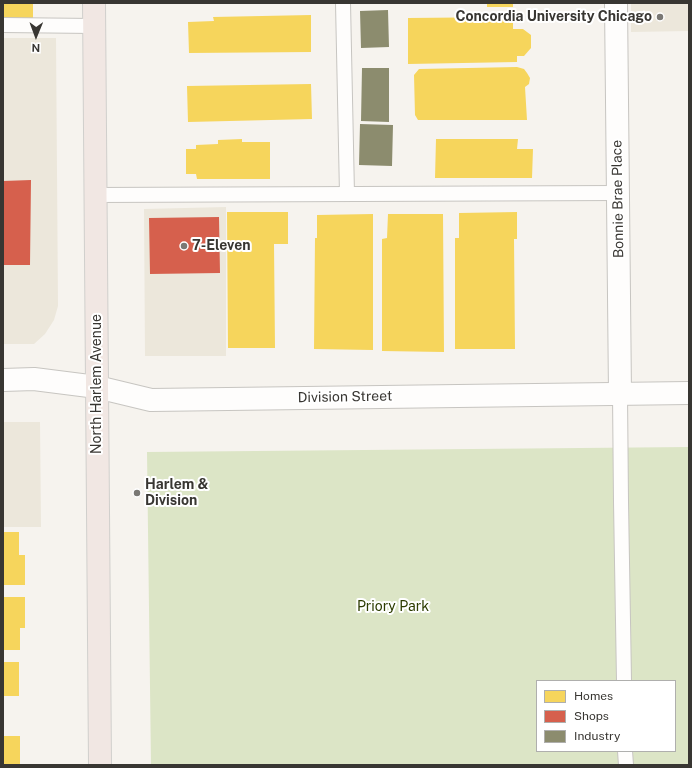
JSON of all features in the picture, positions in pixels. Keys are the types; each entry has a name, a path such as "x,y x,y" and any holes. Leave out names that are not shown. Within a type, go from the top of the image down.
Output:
{"main road":[{"name":"North Harlem Avenue","path":"94,3 100,765"}],"street":[{"name":"Bonnie Brae Place","path":"616,3 620,394"},
{"name":"Division Street","path":"3,380 34,380 97,387 151,400 689,393"}],"lane":[{"path":"343,3 347,194"},
{"path":"3,25 94,26"},
{"path":"96,195 618,193"},
{"path":"620,394 624,680"},
{"path":"625,752 626,765"}],"shaded area":[{"name":"Concordia University Chicago","path":"631,3 689,3 689,31 631,32"},
{"path":"3,38 56,38 58,306 54,320 45,334 34,344 3,344"},
{"path":"226,207 226,356 145,356 144,209"},
{"path":"3,422 40,422 41,527 3,527"}],"green space":[{"name":"Priory Park","path":"689,447 689,765 151,765 147,452"}],"building: Homes":[{"path":"3,3 33,3 33,19 3,19"},
{"path":"487,3 513,3 513,7 487,7"},
{"path":"311,15 311,52 189,53 188,22 214,21 213,17"},
{"path":"513,17 513,29 523,29 531,35 531,48 524,56 517,56 517,62 408,64 408,18"},
{"path":"517,67 524,69 530,78 529,84 525,87 527,120 418,120 415,115 414,75 419,69"},
{"path":"311,84 312,119 188,122 187,86"},
{"path":"242,139 242,142 270,142 270,179 197,179 196,174 186,174 186,149 196,149 196,145 218,144 218,140"},
{"path":"436,139 518,139 517,149 533,149 532,178 435,178"},
{"path":"227,212 288,212 288,244 274,244 275,348 228,348"},
{"path":"517,212 517,239 514,239 515,349 455,349 455,238 459,238 459,213"},
{"path":"373,214 373,350 314,349 315,238 317,238 317,215"},
{"path":"388,214 443,214 444,352 382,351 382,239 387,238"},
{"path":"3,532 19,532 19,555 25,555 25,585 3,585"},
{"path":"3,597 25,597 25,628 20,628 20,650 3,650"},
{"path":"3,662 19,662 19,696 3,696"},
{"path":"3,736 20,736 20,765 3,765"}],"building: Shops":[{"path":"31,180 30,265 3,265 3,181"},
{"name":"7-Eleven","path":"219,217 220,273 150,274 149,218"}],"building: Industry":[{"path":"388,10 389,47 361,48 360,11"},
{"path":"362,68 389,68 389,122 361,121"},
{"path":"360,124 393,125 392,166 359,165"}],"place":[{"name":"Concordia University Chicago","path":"660,17"},
{"name":"7-Eleven","path":"184,246"},
{"name":"Harlem & Division","path":"137,493"}]}
